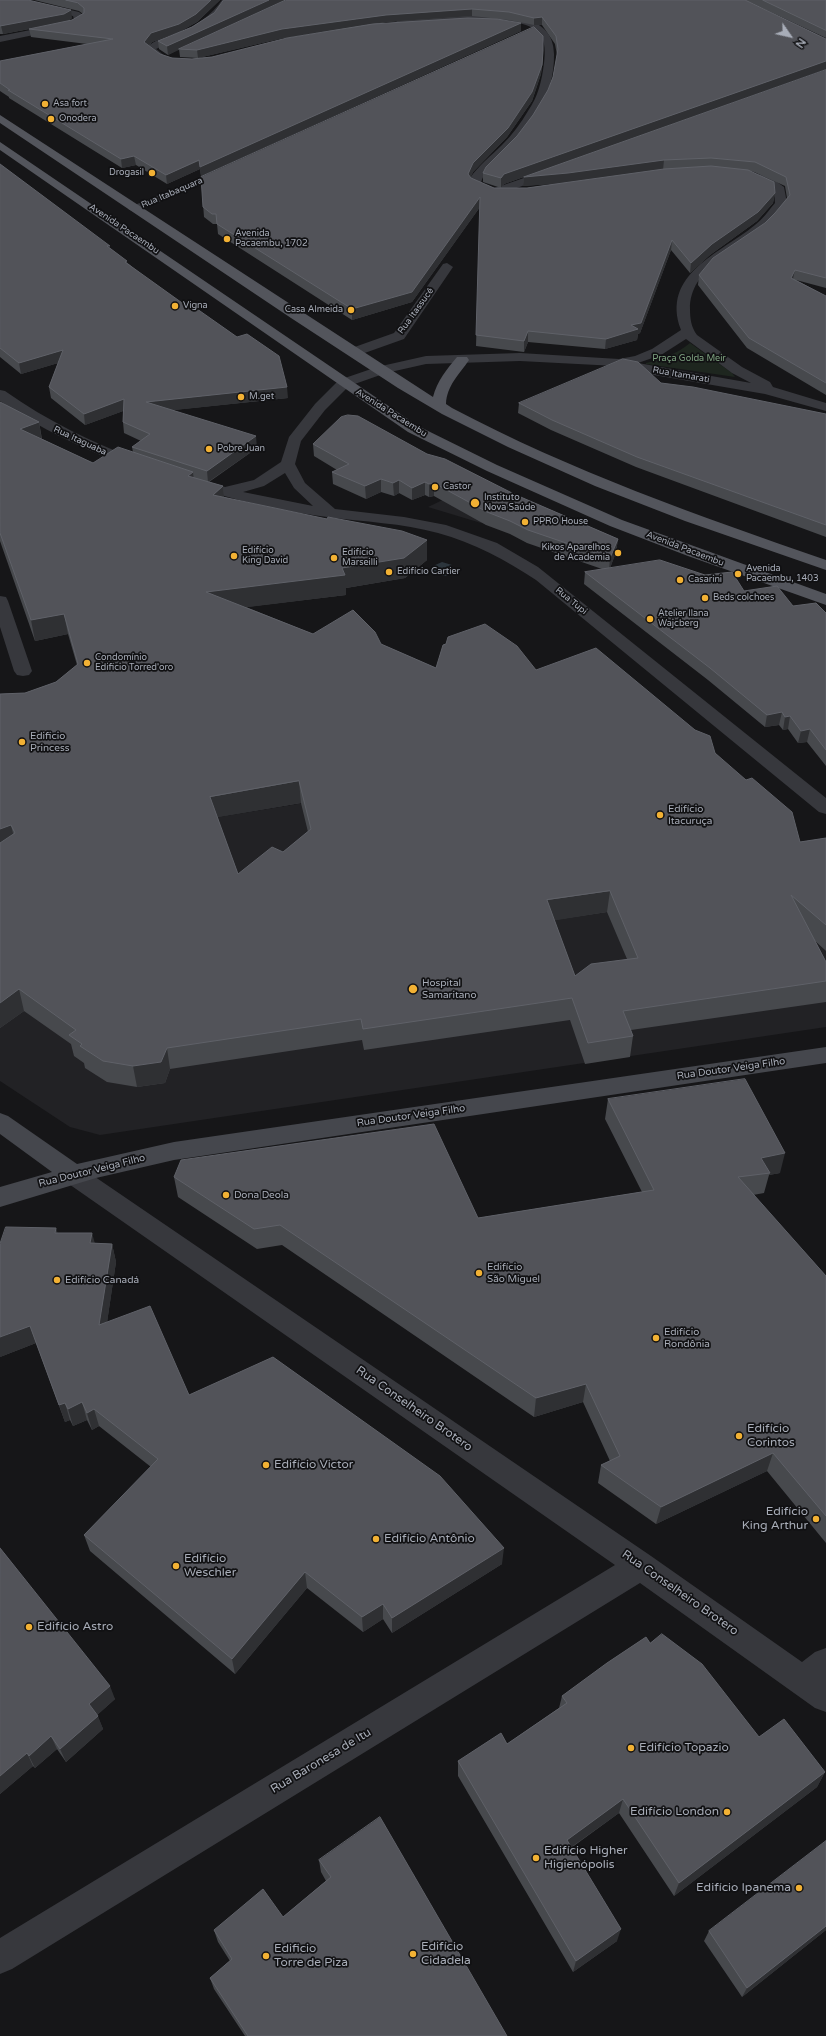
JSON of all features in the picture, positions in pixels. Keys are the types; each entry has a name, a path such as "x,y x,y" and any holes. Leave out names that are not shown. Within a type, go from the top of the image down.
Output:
{"main road":[{"path":"0,118 134,209 354,352 399,381 469,422 626,493 694,520 826,565"},
{"name":"Avenida Pacaembu","path":"0,145 170,260 359,394 413,430 556,496 694,553 826,600"},
{"path":"439,405 439,394 442,386 462,360"}],"street":[{"path":"0,39 69,25 79,20 79,16 76,14 15,0"},
{"path":"182,62 164,59 153,53 151,49 153,46 186,33 203,24 213,17 226,0"},
{"path":"391,24 482,16 508,18 521,21 539,28 543,32 549,43 548,73 544,91 525,125 476,178 475,184 478,188 492,193 524,194"},
{"path":"524,34 539,28"},
{"path":"164,59 178,53"},
{"name":"Rua Itabaquara","path":"134,209 241,163"},
{"path":"492,193 559,169"},
{"path":"734,173 756,176 774,184 780,189 780,203 758,229 708,263 692,279 687,289 683,308 687,332 737,370 765,385 767,390"},
{"name":"Rua Itassucê","path":"354,352 399,336 448,267"},
{"path":"616,362 635,361 648,356 667,346 687,332"},
{"name":"Rua Itamarati","path":"344,383 382,370 426,360 520,357 616,362 654,371 767,390 826,407"},
{"name":"Rua Itamarati","path":"359,394 462,360"},
{"path":"329,512 299,485 288,464 294,440 320,407 344,383"},
{"name":"Rua Itaguaba","path":"0,394 20,409 51,428 103,452 147,469"},
{"path":"222,491 239,489 259,483 288,464"},
{"path":"177,478 222,491 296,508 329,512"},
{"name":"Rua Tupi","path":"329,512 400,522 459,534 491,546 520,561 542,576 826,808"},
{"path":"0,601 24,672"},
{"name":"Rua Doutor Veiga Filho","path":"0,1197 74,1175 174,1151 826,1055"},
{"name":"Rua Conselheiro Brotero","path":"0,1122 74,1175 641,1566 826,1697"},
{"name":"Rua Baronesa de Itu","path":"0,1957 641,1566"},
{"path":"802,1680 826,1663"}],"shaded area":[{"name":"Instituto Nova Saúde","path":"480,482 520,500 481,523 428,507"},
{"path":"442,562 452,565 449,567 460,569 460,572 445,576 431,573 433,570 438,568 433,566"},
{"name":"Hospital Samaritano","path":"431,782 733,871 826,951 826,1027 100,1135 70,1127 0,1081 0,853"}],"green space":[{"name":"Praça Golda Meir","path":"690,343 732,373 735,377 646,364 675,353"}],"building":[{"path":"0,0 28,0 71,10 64,14 0,26"},
{"path":"66,0 211,0 196,14 179,24 151,33 144,42 160,54 172,58 192,59 212,57 287,38 373,24 468,18 497,19 521,23 200,167 199,160 166,175 134,156 121,159 8,90 10,90 0,83 0,61 113,39 29,29 72,20 84,13 84,8 78,3"},
{"path":"224,0 269,0 167,46 158,41 192,27 214,13"},
{"path":"286,0 745,0 826,39 826,61 504,174 501,178 483,173 486,167 517,136 533,115 548,90 553,77 558,49 556,36 542,17 534,18 509,12 472,9 386,15 282,29 197,50 179,49"},
{"path":"763,0 826,0 826,30"},
{"path":"534,27 543,36 543,51 542,65 532,92 508,128 473,163 468,174 471,178 494,188 527,188 664,169 711,166 748,170 774,182 775,193 758,212 712,244 691,263 672,240 641,323 631,325 638,329 606,339 528,331 524,341 476,335 480,197 412,292 352,309 217,224 216,214 212,214 203,207 201,177"},
{"path":"826,70 826,278 795,270 791,278 826,296 826,383 749,338 699,275 713,258 765,223 775,213 790,195 786,177 755,162 711,158 664,160 568,173 524,177"},
{"path":"0,164 110,246 107,246 127,261 125,262 185,305 190,304 237,337 247,334 279,356 287,387 146,402 256,436 207,471 132,447 150,434 123,422 124,399 84,414 49,387 63,350 19,363 0,348"},
{"path":"623,359 638,362 661,383 693,387 826,414 826,525 637,457 552,420 519,403"},
{"path":"0,402 39,422 20,429 93,463 118,447 193,472 188,476 223,486 213,495 327,519 328,517 402,531 427,540 404,558 342,568 345,575 206,592 313,634 353,610 375,632 381,644 436,668 443,645 446,644 448,637 485,624 517,646 536,670 596,648 695,730 710,736 715,753 746,780 752,778 792,812 800,842 826,838 826,925 791,895 826,962 826,981 623,1011 633,1036 588,1043 572,998 363,1029 361,1019 167,1048 161,1062 133,1066 103,1061 80,1046 82,1044 69,1035 76,1030 19,989 0,1003 0,843 15,833 11,825 0,829 0,694 25,693 56,682 78,664 64,614 31,620 0,533","holes":["299,781 311,829 283,852 272,847 238,874 210,797","610,891 638,958 591,964 575,976 547,900"]},
{"path":"348,415 358,416 427,454 445,459 516,495 618,539 610,558 528,530 487,512 434,483 429,484 425,482 412,488 399,480 393,483 381,479 365,486 332,472 349,464 313,444 341,417"},
{"path":"660,560 705,575 732,572 744,591 777,586 793,606 816,603 826,613 826,750 810,729 801,731 790,716 785,717 782,712 767,715 710,668 585,572"},
{"path":"745,1079 785,1153 761,1158 770,1173 738,1177 826,1276 826,1516 773,1453 661,1507 601,1465 620,1456 586,1384 536,1398 280,1225 254,1229 174,1177 181,1160 434,1124 478,1218 654,1190 608,1099"},
{"path":"6,1227 56,1228 55,1233 92,1233 90,1243 112,1244 99,1325 150,1306 189,1395 273,1357 440,1476 504,1548 392,1618 383,1604 362,1617 305,1572 232,1659 84,1535 158,1459 94,1409 87,1413 82,1402 68,1409 65,1403 59,1405 30,1326 0,1337 0,1244"},
{"name":"Edifício Astro","path":"0,1548 110,1686 89,1704 98,1716 60,1749 51,1736 29,1756 27,1753 0,1776"},
{"path":"662,1634 702,1664 759,1737 784,1719 825,1772 679,1883 623,1799 567,1840 621,1929 576,1961 458,1761 501,1733 507,1744 567,1703 562,1696 607,1663 646,1637 650,1643"},
{"path":"380,1817 507,2036 248,2036 210,1978 232,1959 214,1930 263,1889 283,1917 331,1877 319,1860"},
{"name":"Edifício Ipanema","path":"826,1841 826,1926 747,1988 709,1931"}],"place":[{"name":"Asa fort","path":"45,104"},
{"name":"Onodera","path":"51,119"},
{"name":"Drogasil","path":"152,173"},
{"name":"Avenida Pacaembu, 1702","path":"227,239"},
{"name":"Vigna","path":"175,306"},
{"name":"Casa Almeida","path":"351,310"},
{"name":"M.get","path":"241,397"},
{"name":"Pobre Juan","path":"209,449"},
{"name":"Castor","path":"435,487"},
{"name":"Instituto Nova Saúde","path":"475,503"},
{"name":"PPRO House","path":"525,522"},
{"name":"Kikos Aparelhos de Academia","path":"618,553"},
{"name":"Edifício King David","path":"234,556"},
{"name":"Edifício Marseilli","path":"334,558"},
{"name":"Edifício Cartier","path":"389,572"},
{"name":"Avenida Pacaembu, 1403","path":"738,574"},
{"name":"Casarini","path":"680,580"},
{"name":"Beds colchoes","path":"705,598"},
{"name":"Atelier Ilana Wajcberg","path":"650,619"},
{"name":"Condomínio Edificio Torred'oro","path":"87,663"},
{"name":"Edificio Princess","path":"22,742"},
{"name":"Edifício Itacuruça","path":"660,815"},
{"name":"Hospital Samaritano","path":"413,989"},
{"name":"Dona Deola","path":"226,1195"},
{"name":"Edifício São Miguel","path":"479,1273"},
{"name":"Edifício Canadá","path":"57,1280"},
{"name":"Edifício Rondônia","path":"656,1338"},
{"name":"Edifício Corintos","path":"739,1436"},
{"name":"Edifício Victor","path":"266,1465"},
{"name":"Edifício King Arthur","path":"816,1519"},
{"name":"Edifício Antônio","path":"376,1539"},
{"name":"Edifício Weschler","path":"176,1566"},
{"name":"Edifício Astro","path":"29,1627"},
{"name":"Edifício Topazio","path":"631,1748"},
{"name":"Edifício London","path":"727,1812"},
{"name":"Edifício Higher Higienópolis","path":"536,1858"},
{"name":"Edifício Ipanema","path":"799,1888"},
{"name":"Edifício Cidadela","path":"413,1954"},
{"name":"Edificio Torre de Piza","path":"266,1956"}]}
